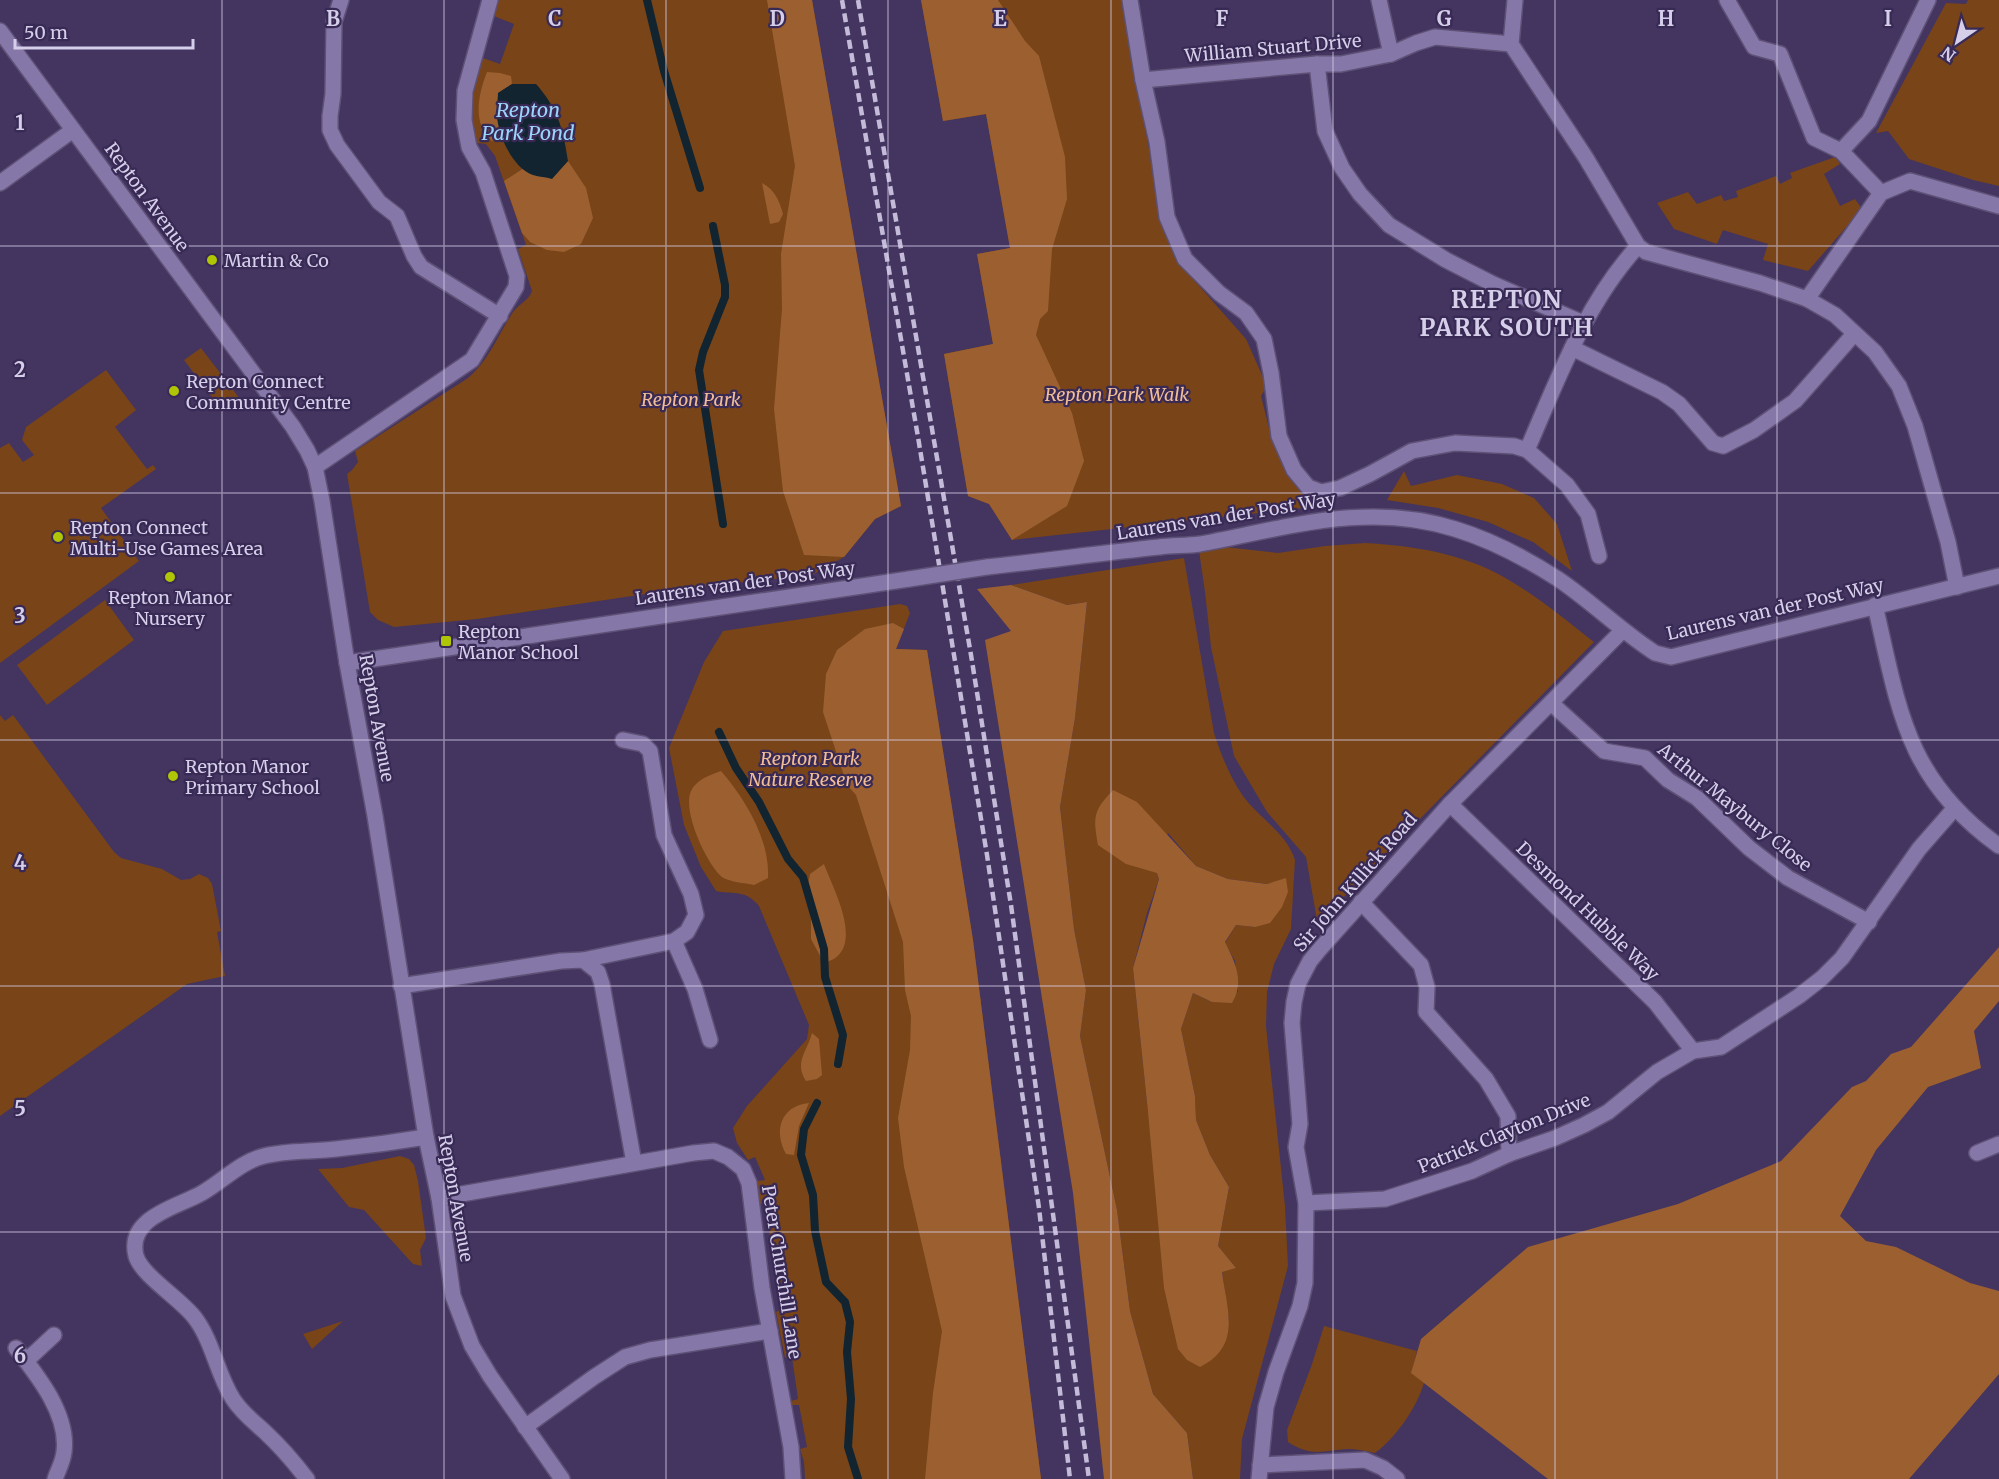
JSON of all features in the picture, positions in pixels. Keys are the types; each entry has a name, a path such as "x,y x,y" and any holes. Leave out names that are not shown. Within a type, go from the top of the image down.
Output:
{"street":[{"path":"341,0 334,22 333,94 330,116 330,130 336,142 379,202 397,216 421,267 500,316"},
{"path":"315,467 462,369 472,360 516,287 517,276 483,172 469,147 463,103 490,0"},
{"path":"1130,0 1143,80 1157,142 1167,217 1185,259 1219,293 1246,313 1264,339 1279,436 1294,470 1308,487 1321,492 1340,488 1412,451 1455,442 1494,444 1527,450 1568,485 1588,514 1599,556"},
{"path":"1379,0 1391,54"},
{"path":"1515,0 1511,44 1586,158 1638,246 1646,252 1760,283 1807,299 1835,315 1875,352 1888,369 1915,426 1948,542 1957,587"},
{"path":"1727,0 1754,47 1780,54 1814,138 1841,151 1881,193"},
{"path":"1841,151 1869,121 1929,0"},
{"name":"Repton Avenue","path":"0,31 293,428 315,467 332,555 347,663 375,816 426,1137 439,1198 451,1287 459,1316 472,1346 490,1376 562,1479"},
{"name":"William Stuart Drive","path":"1143,80 1317,64 1341,64 1391,54 1435,37 1511,44"},
{"path":"1317,64 1325,131 1342,168 1360,194 1389,225 1446,260 1493,284 1584,323"},
{"path":"0,183 73,130"},
{"path":"1807,299 1881,193 1910,181 1999,206"},
{"path":"1527,450 1584,323 1616,269 1638,246"},
{"path":"1572,348 1662,392 1679,404 1713,443 1723,446 1754,430 1795,401 1854,333"},
{"name":"Laurens van der Post Way","path":"347,663 987,567 1198,544 1292,524 1339,518 1399,517 1455,529 1509,551 1557,579 1655,653 1671,657 1999,576"},
{"path":"1875,605 1900,712 1908,734 1929,775 1954,809 1999,846"},
{"name":"Sir John Killick Road","path":"1259,1472 1266,1407 1300,1306 1305,1283 1306,1203 1296,1148 1300,1124 1292,1023 1298,984 1310,961 1450,804 1623,630"},
{"name":"Arthur Maybury Close","path":"1551,703 1604,751 1645,758 1668,780 1697,798 1749,848 1788,878 1869,922"},
{"path":"401,986 561,960 583,960 674,941 687,932 696,915 664,835 650,751 643,744 623,740"},
{"name":"Desmond Hubble Way","path":"1450,804 1655,1002 1693,1051"},
{"name":"Patrick Clayton Drive","path":"1306,1203 1385,1199 1472,1171 1509,1154 1555,1138 1608,1112 1657,1072 1693,1051 1721,1047 1799,996 1842,958 1918,849 1954,809"},
{"path":"1361,902 1421,965 1426,987 1426,1012 1486,1079 1508,1116 1509,1154"},
{"path":"674,941 695,988 710,1040"},
{"path":"583,960 598,972 602,984 634,1163"},
{"path":"307,1479 282,1449 242,1412 226,1386 206,1334 194,1316 145,1270 136,1258 135,1245 139,1232 158,1213 202,1194 227,1175 260,1157 281,1152 334,1150 426,1137"},
{"path":"1977,1153 1999,1144"},
{"name":"Peter Churchill Lane","path":"439,1198 714,1151 728,1157 743,1169 748,1183 762,1288 791,1447 793,1479"},
{"path":"525,1427 625,1357 650,1350 770,1331"},
{"path":"26,1361 54,1335"},
{"path":"16,1348 53,1402 62,1425 64,1452 55,1479"},
{"path":"1259,1472 1365,1460 1383,1468 1397,1479"}],"green space":[{"name":"Repton Park","path":"498,0 812,0 901,506 875,519 844,557 812,575 679,589 477,619 394,627 378,620 370,612 347,474 358,462 355,451 468,378 488,355 513,312 529,297 532,291 518,249 526,245 495,156 486,144 477,143 472,121 472,100 483,58 500,64 514,24 494,16"},
{"name":"Repton Park Walk","path":"921,0 1121,0 1159,202 1186,271 1246,339 1267,386 1261,396 1272,440 1312,507 1012,540 989,504 968,496 944,354 993,344 977,254 1010,248 986,114 943,121"},
{"path":"1968,0 1999,0 1999,186 1909,159 1888,131 1876,133 1946,3 1966,4"},
{"path":"1835,157 1840,164 1824,174 1840,206 1855,199 1862,209 1808,271 1763,260 1768,244 1723,230 1717,244 1674,229 1657,203 1688,192 1697,204 1721,195 1724,201 1738,197 1736,191 1776,176 1780,184 1792,178 1790,173"},
{"path":"201,348 240,399 223,412 184,360"},
{"path":"106,370 136,410 115,427 147,469 153,465 156,469 101,508 139,561 0,663 0,448 9,443 23,462 34,455 22,440 26,427"},
{"path":"1404,471 1411,486 1457,475 1502,484 1534,498 1557,524 1572,571 1533,542 1488,522 1438,508 1387,500"},
{"path":"1365,543 1428,550 1483,567 1533,595 1594,642 1350,890 1318,926 1306,857 1267,812 1234,756 1211,647 1198,544 1278,553"},
{"path":"1184,558 1214,733 1230,774 1243,796 1286,842 1295,860 1291,929 1274,964 1267,992 1266,1026 1285,1206 1288,1266 1242,1439 1240,1479 1193,1479 1187,1433 1153,1394 1130,1311 1117,1210 1080,1036 1086,990 1074,929 1060,807 1075,718 1087,602 1067,605 1011,585","holes":["1168,833 1196,866 1228,879 1268,884 1286,879 1255,927 1236,925 1225,943 1235,961 1238,992 1212,1002 1193,993 1181,1029 1195,1096 1196,1120 1210,1155 1229,1187 1218,1246 1236,1268 1222,1271 1229,1322 1148,1112 1133,968 1147,913 1159,879 1157,873"]},
{"path":"105,600 134,640 47,705 17,665"},
{"name":"Repton Park Nature Reserve","path":"900,604 907,606 910,613 896,649 927,650 973,940 1041,1479 805,1479 804,1462 800,1449 807,1447 799,1405 792,1405 791,1401 798,1399 792,1357 785,1358 776,1312 783,1309 773,1262 766,1204 758,1204 757,1181 765,1180 755,1157 748,1160 737,1143 733,1128 747,1106 807,1039 809,1025 759,906 744,895 716,891 701,867 684,825 669,748 704,662 723,631"},
{"path":"0,715 5,721 13,715 114,852 121,858 162,869 181,880 190,879 199,874 208,878 212,884 221,931 217,932 225,976 187,984 0,1116"},
{"path":"400,1156 409,1159 414,1165 418,1181 426,1238 420,1250 422,1266 413,1264 364,1210 349,1207 318,1169 342,1168"},
{"path":"343,1321 312,1349 303,1334"},
{"path":"1324,1326 1417,1351 1412,1373 1424,1383 1421,1392 1398,1431 1375,1453 1347,1449 1310,1451 1288,1442 1287,1430"}],"shaded area":[{"path":"767,0 812,0 901,506 875,519 844,557 804,555 783,491 774,409 782,309 781,254 795,166"},
{"path":"921,0 998,0 1025,41 1039,56 1065,157 1067,199 1052,249 1048,311 1040,319 1036,335 1072,413 1084,461 1067,506 1012,540 989,504 968,496 944,354 993,344 977,254 1010,248 986,114 943,121"},
{"path":"487,72 511,76 512,84 498,93 497,117 502,136 499,141 492,141 479,118 479,99"},
{"path":"568,161 586,188 593,218 581,244 564,252 547,250 530,242 522,233 504,181 524,168 531,174 552,178"},
{"path":"762,183 773,192 778,200 783,214 779,222 770,224"},
{"path":"1011,585 1067,605 1087,602 1075,718 1060,807 1074,929 1086,990 1080,1036 1117,1210 1130,1311 1153,1394 1187,1433 1193,1479 1104,1479 1073,1193 985,640 1011,631 977,589"},
{"path":"893,623 904,629 896,649 927,650 973,940 1041,1479 925,1479 933,1393 942,1331 904,1167 898,1118 910,1050 911,1016 905,990 903,942 856,795 847,785 823,712 826,674 837,650 865,629"},
{"path":"721,771 747,807 765,849 768,878 754,885 722,877 703,849 693,823 689,800 691,791 700,780"},
{"path":"1113,790 1137,802 1196,866 1228,879 1267,884 1286,878 1288,892 1282,907 1270,923 1255,927 1236,925 1225,942 1235,965 1238,980 1236,995 1232,1003 1212,1002 1193,993 1181,1029 1195,1096 1196,1120 1210,1155 1229,1187 1218,1246 1236,1268 1222,1272 1229,1326 1227,1338 1222,1349 1200,1367 1187,1360 1178,1349 1164,1288 1133,968 1159,879 1157,873 1126,864 1098,845 1095,828 1096,815"},
{"path":"824,864 840,904 846,934 844,947 837,957 824,963 811,939 807,890 810,874"},
{"path":"1999,947 1999,1001 1974,1031 1981,1068 1928,1087 1876,1150 1840,1216 1866,1241 1896,1247 1970,1283 1999,1291 1999,1374 1909,1479 1548,1479 1411,1373 1421,1339 1528,1247 1678,1204 1781,1161 1852,1087 1866,1081 1891,1054 1911,1047"},
{"path":"812,1033 819,1039 822,1075 817,1079 806,1081 801,1062"},
{"path":"809,1103 799,1126 794,1155 786,1154 780,1136 782,1121 792,1109"}],"water":[{"name":"Repton Park Pond","path":"512,84 536,84 550,102 558,120 568,161 552,179 533,175 519,166 504,142 497,117 498,93"}],"waterway":[{"path":"647,0 664,71 700,188"},
{"path":"713,226 725,285 725,297 703,352 699,370 723,524"},
{"path":"719,732 736,768 759,802 788,859 803,877 824,949 825,977 843,1035 838,1064"},
{"path":"817,1103 804,1129 801,1155 813,1195 815,1231 826,1282 845,1302 850,1322 847,1352 851,1399 848,1447 858,1479"}],"railway":[{"path":"842,0 918,437 987,855 1039,1208 1070,1479"},
{"path":"858,0 971,655 1011,905 1089,1479"}],"place":[{"name":"Martin & Co","path":"212,260"},
{"name":"Repton Connect Community Centre","path":"174,391"},
{"name":"Repton Connect Multi-Use Games Area","path":"58,537"},
{"name":"Repton Manor Nursery","path":"170,577"},
{"name":"Repton Manor School","path":"446,641"},
{"name":"Repton Manor Primary School","path":"173,776"}],"district":[{"name":"REPTON PARK SOUTH","path":"1507,313"}]}
